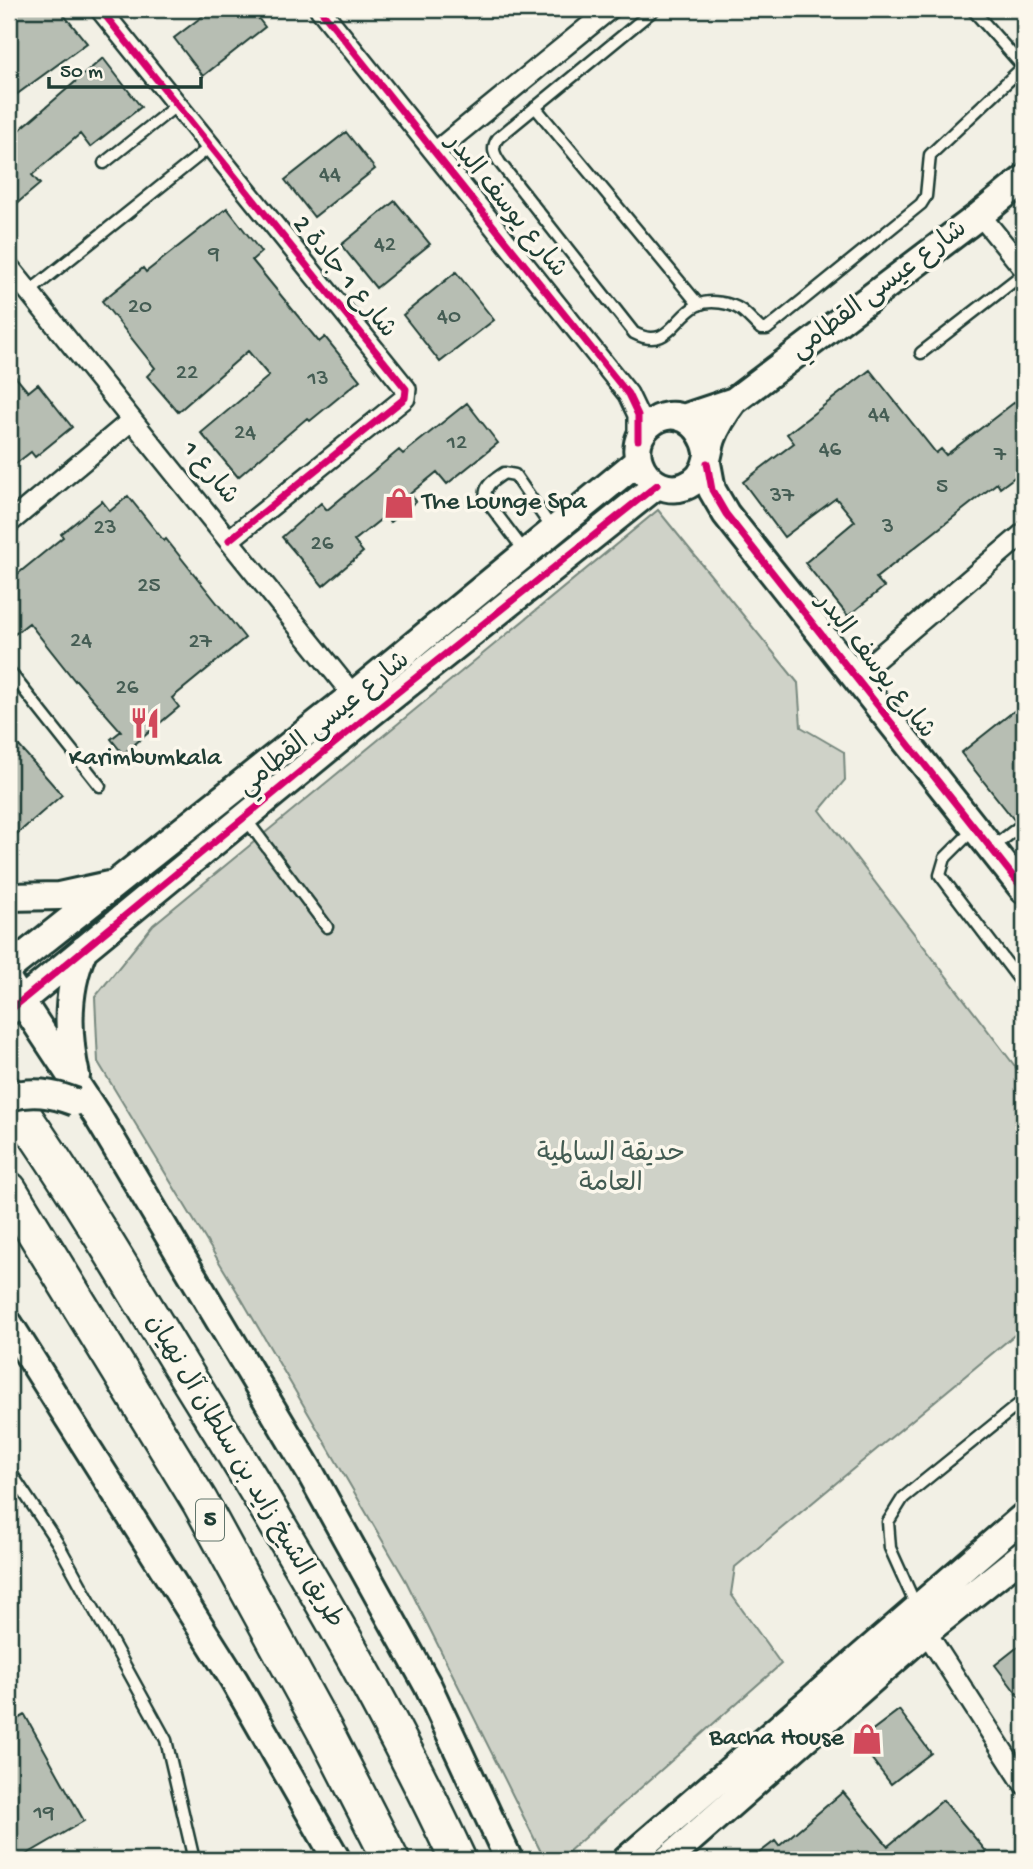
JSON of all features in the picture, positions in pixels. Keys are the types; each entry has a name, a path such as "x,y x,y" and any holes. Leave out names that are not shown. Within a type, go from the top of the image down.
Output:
{"highway":[{"name":"طريق الشيخ زايد بن سلطان آل نهيان","path":"9,1096 130,1283 285,1536 387,1720 455,1851"},
{"name":"طريق الشيخ زايد بن سلطان آل نهيان","path":"9,1190 200,1502 326,1733 391,1860"}],"street":[{"name":"شارع 1 جادة 2","path":"100,9 407,393 405,398 229,540"},
{"name":"شارع يوسف البدر","path":"320,9 628,394 638,415 638,450"},
{"path":"435,152 610,9"},
{"name":"شارع عيسى القطامي","path":"708,457 718,425 734,401 1024,179"},
{"path":"980,215 1024,271"},
{"name":"شارع 1","path":"9,267 361,705"},
{"name":"شارع يوسف البدر","path":"628,394 648,409 677,417"},
{"name":"شارع عيسى القطامي","path":"677,417 734,401"},
{"path":"677,417 693,423 701,430 708,457 701,473 693,482 682,487 664,487 642,471 638,450 652,423 677,417"},
{"path":"9,523 132,420"},
{"name":"شارع عيسى القطامي","path":"12,1001 84,949 244,817 361,705 638,450"},
{"name":"شارع يوسف البدر","path":"708,457 712,490 726,514 1024,890"},
{"name":"شارع يوسف البدر","path":"664,487 700,498 726,514"},
{"name":"شارع عيسى القطامي","path":"9,968 115,884 664,487"},
{"path":"855,677 1024,533"},
{"path":"9,897 59,896 115,884"},
{"path":"77,1095 70,1019 74,982 84,949"},
{"path":"12,1001 77,1095 98,1117 324,1497 428,1686 512,1857"},
{"path":"9,1096 33,1092 77,1095"},
{"path":"9,1324 234,1681 337,1860"},
{"path":"626,1860 1024,1516"},
{"path":"670,1859 926,1632 1024,1554"},
{"path":"926,1632 1024,1784"}],"lane":[{"path":"655,9 494,144 494,154 634,333 653,338 664,335 698,304 719,302 739,309 761,329 767,329 921,204 926,196 930,155 1024,67 971,9"},
{"path":"104,163 177,105"},
{"path":"536,107 698,304"},
{"path":"29,292 211,146"},
{"path":"921,353 1024,271"},
{"path":"526,553 486,499 486,487 504,473 515,475 553,531"},
{"path":"9,671 100,786"},
{"path":"244,817 327,927"},
{"path":"992,849 1024,823"},
{"path":"975,828 945,858 940,875 1024,986"},
{"path":"917,1608 890,1548 888,1522 903,1498 1024,1400"},
{"path":"9,1470 57,1542 166,1740 194,1860"}],"green space":[{"name":"حديقة السالمية العامة","path":"658,510 798,683 801,727 844,752 845,780 820,810 1024,1078 1024,1327 735,1567 731,1594 781,1664 559,1860 545,1860 406,1581 241,1298 98,1062 95,997 153,925"}],"building":[{"path":"19,9 59,9 87,43 9,100 9,17"},
{"path":"212,9 251,9 265,27 203,76 174,38"},
{"path":"103,58 141,107 90,147 80,134 32,175 40,184 9,210 9,139"},
{"path":"346,132 375,169 314,217 285,180"},
{"path":"395,201 430,244 376,288 341,245"},
{"path":"227,208 261,252 252,260 319,342 325,337 360,380 310,421 307,418 238,477 201,433 269,376 248,351 178,412 147,376 155,368 102,301 143,268 146,272"},
{"path":"456,272 494,320 440,362 403,315"},
{"path":"9,369 28,392 38,384 72,427 35,457 31,452 9,469"},
{"path":"870,370 936,453 941,449 946,455 1024,395 1024,470 1000,488 997,483 876,578 884,587 848,616 805,563 855,521 836,498 784,537 743,482 794,443 787,434"},
{"path":"467,403 498,443 447,484 437,472 410,494 416,501 390,522 385,516 354,541 363,552 323,586 282,537 321,503 327,510 399,450 403,454"},
{"path":"128,496 245,638 172,698 179,707 123,754 111,739 121,731 75,681 29,623 15,634 9,626 9,581 102,501 110,511"},
{"path":"1024,703 1024,816 1015,821 961,753"},
{"path":"19,746 62,795 9,841 9,755"},
{"path":"1024,1642 1024,1703 995,1665"},
{"path":"899,1710 931,1753 891,1784 858,1741"},
{"path":"25,1715 84,1821 17,1860 9,1860 9,1724"},
{"path":"843,1792 888,1846 943,1800 986,1851 975,1860 750,1860 775,1841 779,1846"}],"cycle path":[{"path":"100,9 406,389 405,398 229,540"},
{"path":"320,9 628,394 638,415 638,440"},
{"path":"707,463 712,490 726,514 1024,890"},
{"path":"9,1011 369,715 657,485"}],"place":[{"name":"The Lounge Spa","path":"399,503"},
{"name":"Karimbumkala","path":"145,723"},
{"name":"Bacha House","path":"867,1739"}]}
